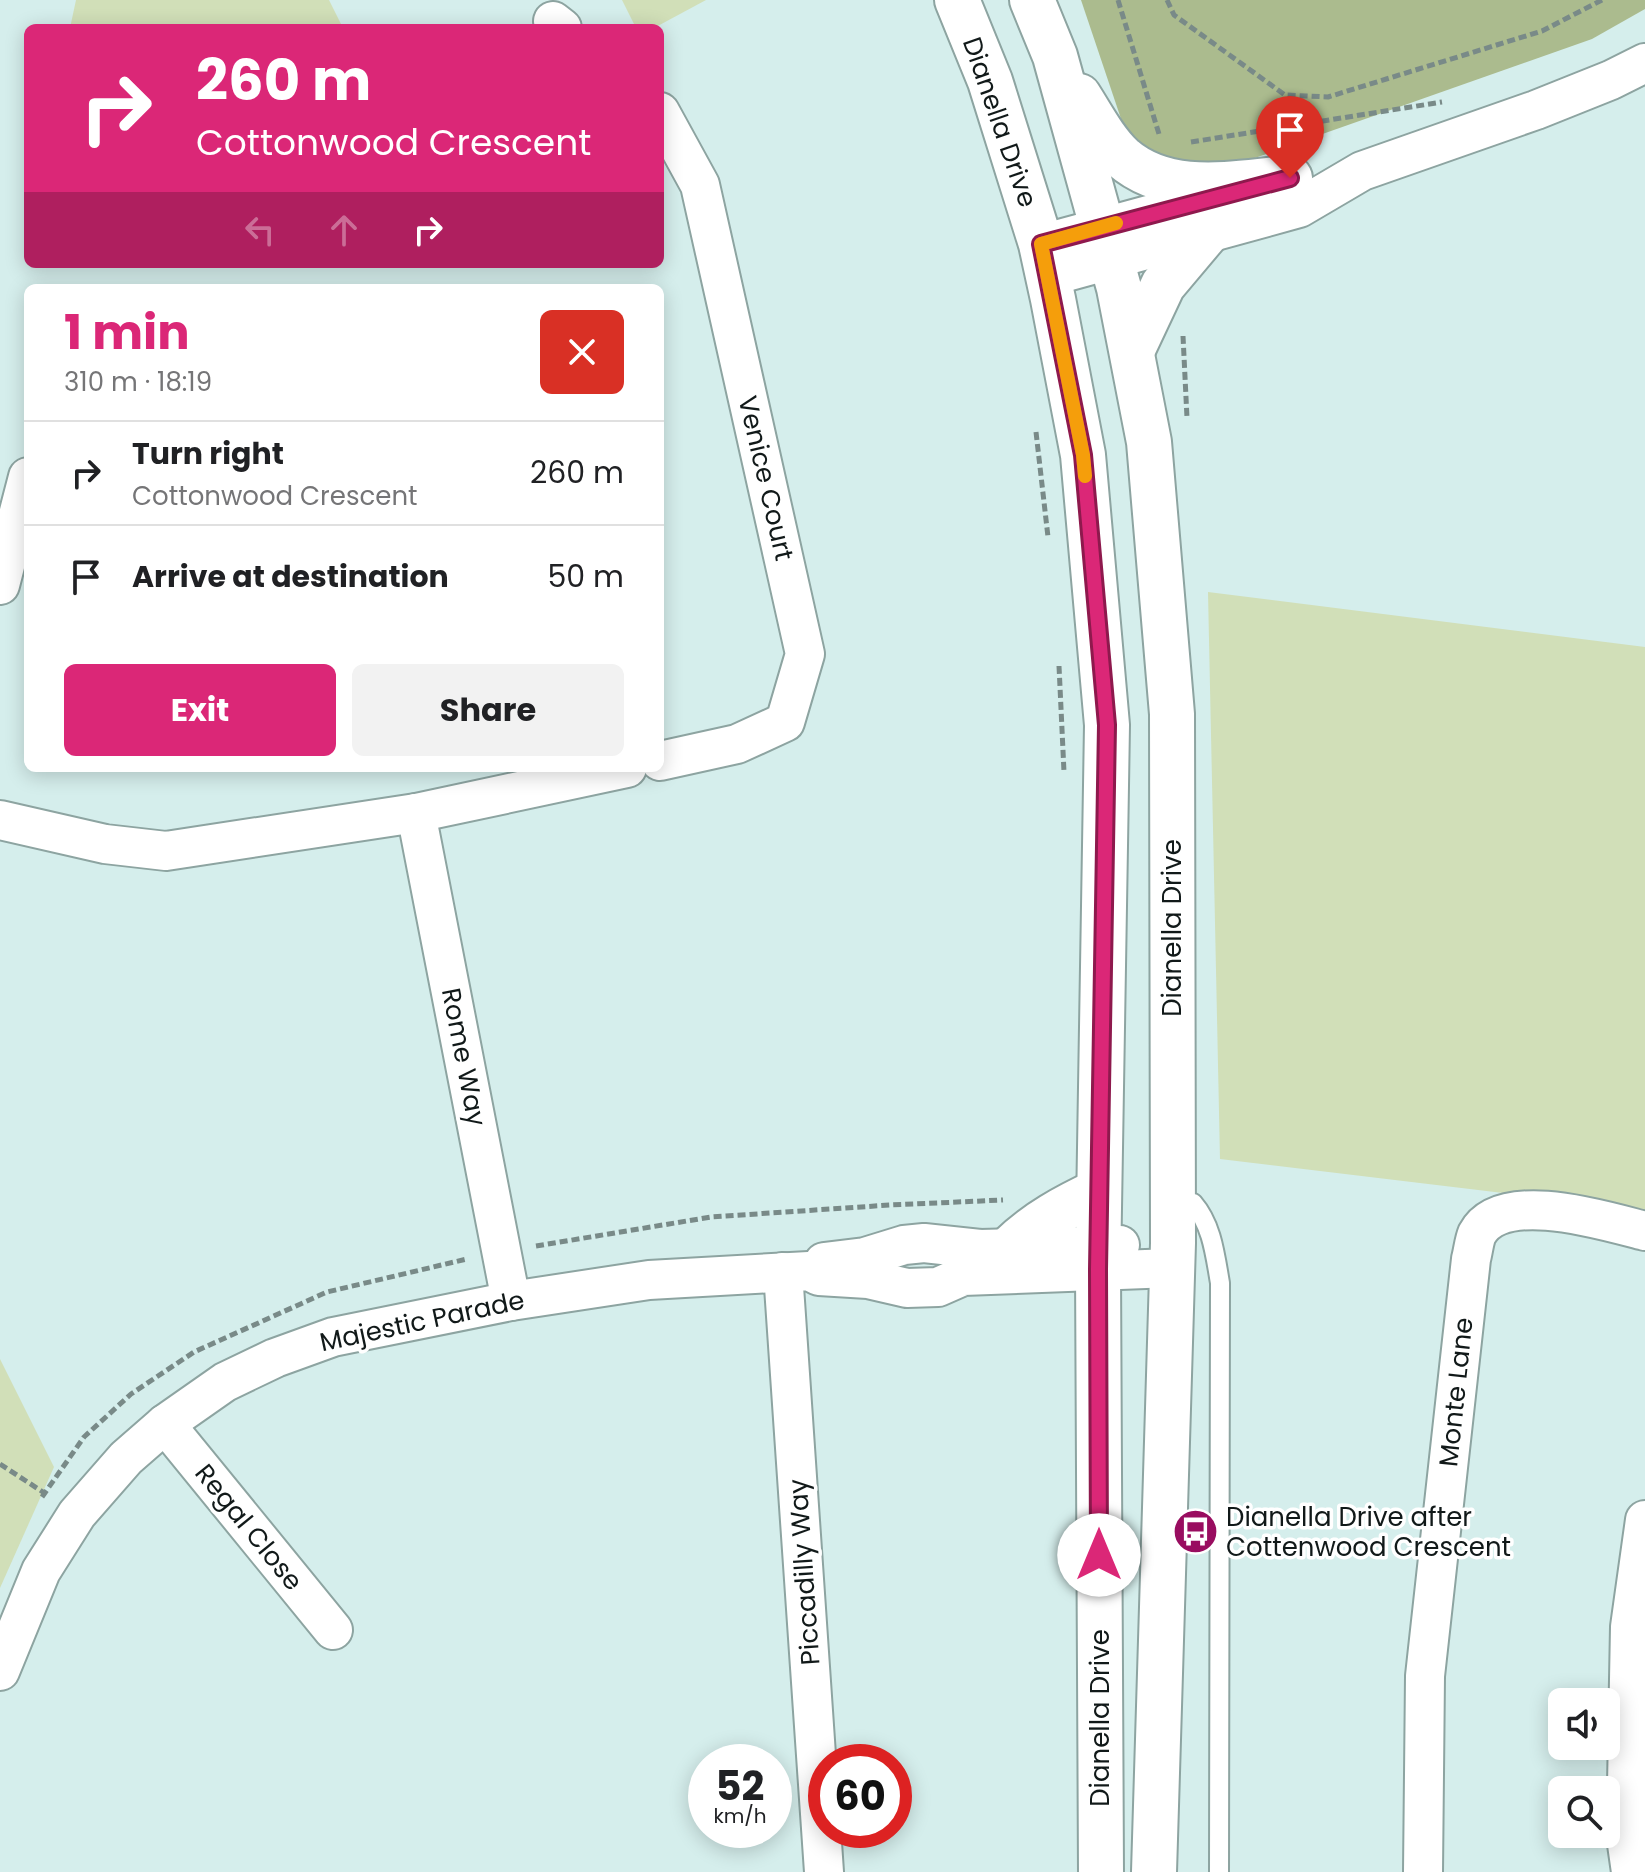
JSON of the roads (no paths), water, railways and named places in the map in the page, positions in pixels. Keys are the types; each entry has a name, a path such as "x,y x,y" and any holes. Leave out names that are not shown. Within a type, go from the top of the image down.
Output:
{"main road":[{"name":"Dianella Drive","path":"957,0 990,81 1044,261 1083,455 1107,725 1098,1258 1101,1872"},
{"name":"Dianella Drive","path":"1032,0 1055,56 1107,244 1132,351 1149,442 1172,714 1172,1238 1154,1872"},
{"path":"1055,56 1102,132 1123,157 1153,175 1189,185 1290,178"},
{"path":"1132,351 1163,285 1206,234"},
{"path":"1010,1248 1024,1234 1055,1213 1099,1191"}],"street":[{"path":"1107,244 1206,234 1299,208 1362,171 1536,110 1645,63"},
{"name":"Venice Court","path":"664,119 700,185 805,654 785,722 737,744 664,760"},
{"path":"1044,261 1107,244 1290,178 1362,171"},
{"path":"0,585 24,492"},
{"path":"0,820 105,844 166,851 416,813 608,772"},
{"name":"Rome Way","path":"416,813 511,1301"},
{"name":"Monte Lane","path":"1423,1872 1425,1676 1471,1259 1477,1234 1494,1217 1514,1210 1540,1210 1645,1231"},
{"name":"Majestic Parade","path":"0,1671 41,1571 77,1514 126,1458 165,1424 225,1382 275,1358 333,1337 511,1301 649,1280 796,1271 819,1276 868,1279 907,1288 938,1287 963,1276 1052,1275 1098,1258 1172,1238"},
{"name":"Majestic Parade","path":"796,1271 815,1263 865,1257 904,1245 924,1243 946,1247 1010,1248 1098,1258"},
{"name":"Piccadilly Way","path":"796,1271 824,1872"},
{"name":"Regal Close","path":"165,1424 333,1630"},
{"path":"1631,1872 1626,1837 1630,1627 1645,1520"}],"lane":[{"path":"1172,1238 1193,1203 1203,1215 1214,1245 1220,1283 1219,1872"}],"place":[{"name":"Dianella Drive after Cottenwood Crescent","path":"1195,1532"}]}
